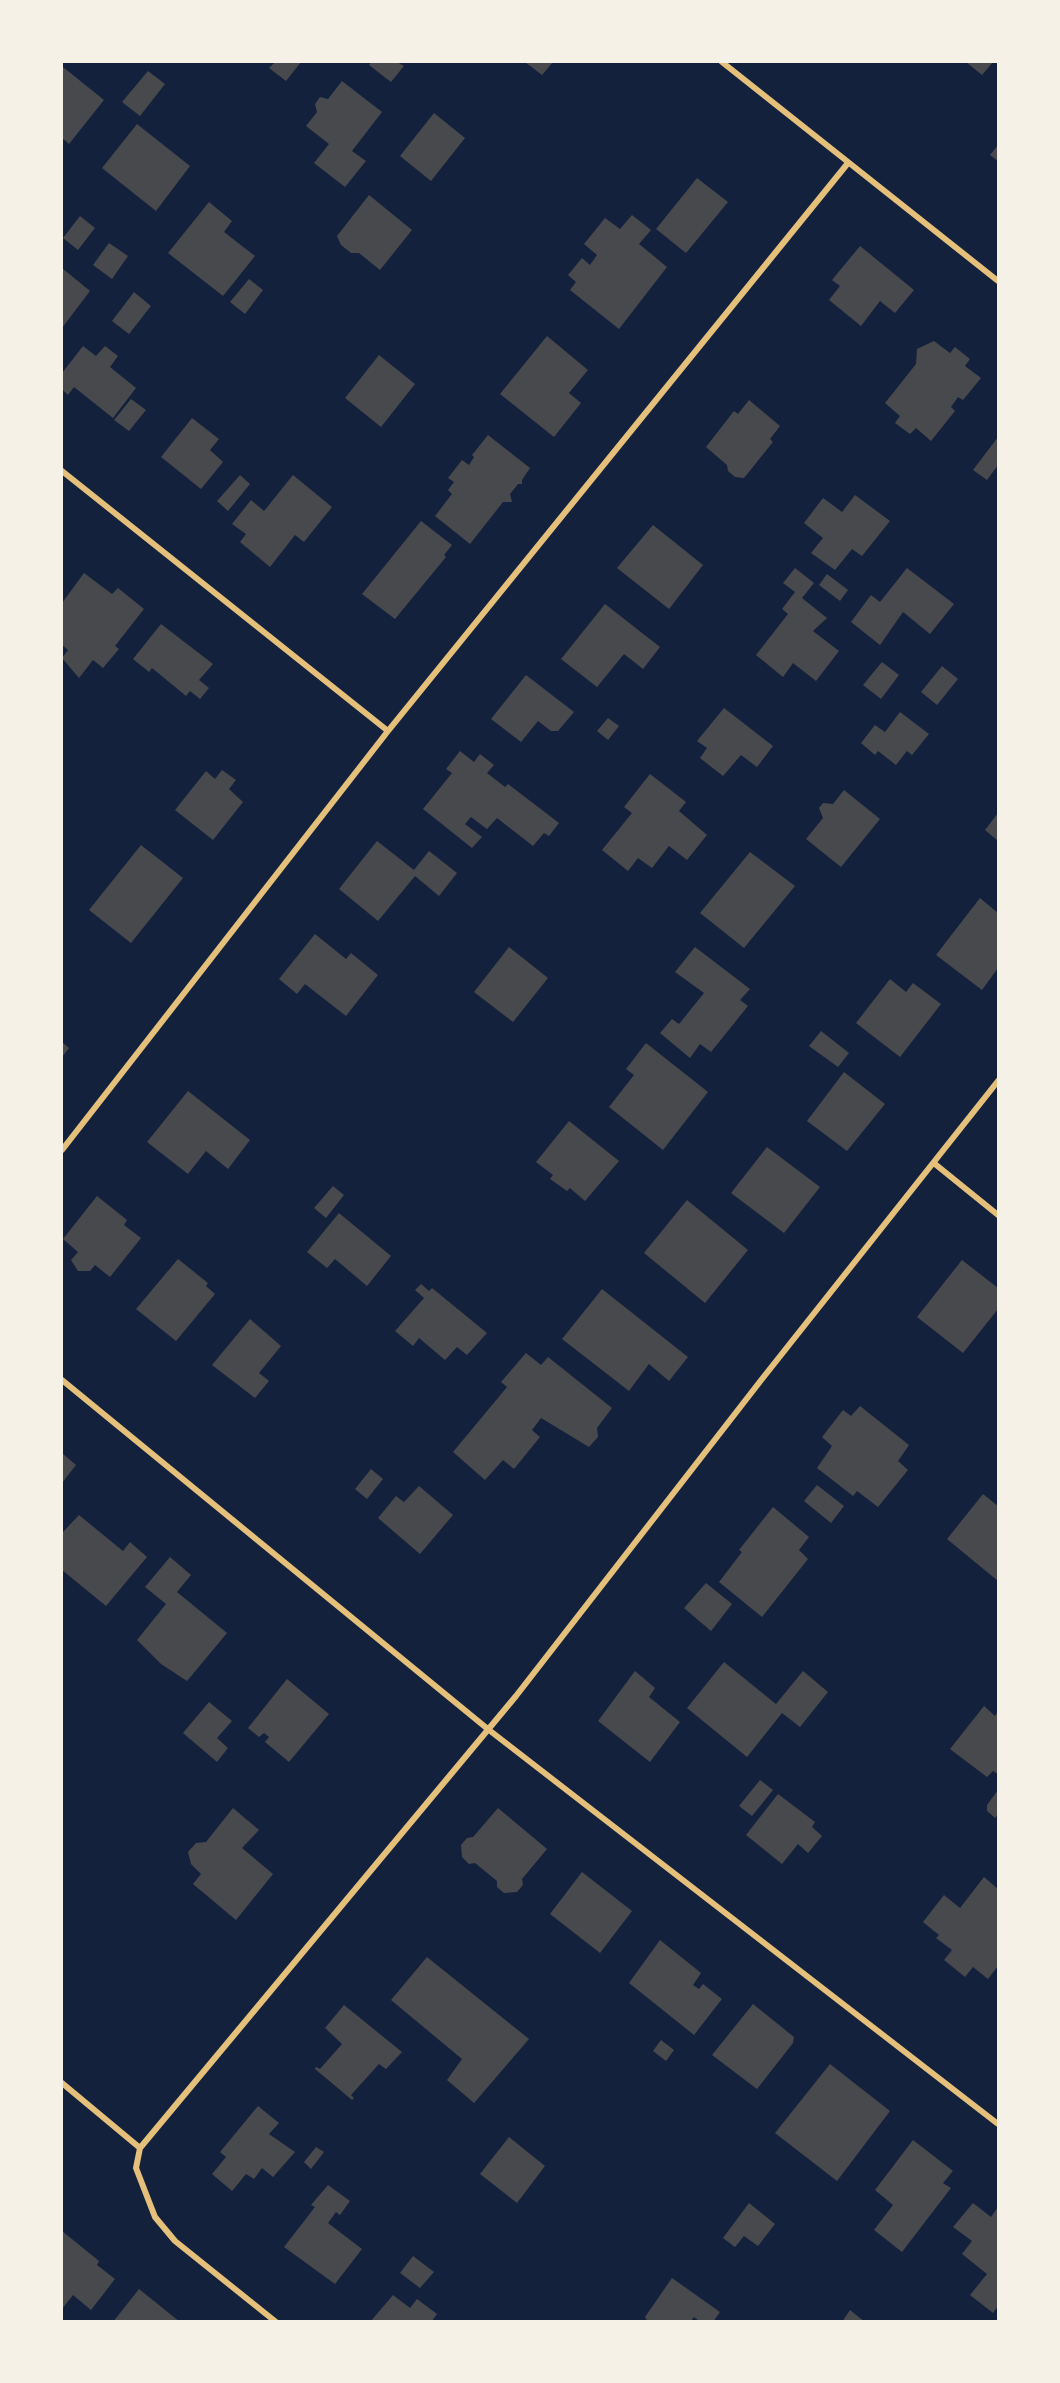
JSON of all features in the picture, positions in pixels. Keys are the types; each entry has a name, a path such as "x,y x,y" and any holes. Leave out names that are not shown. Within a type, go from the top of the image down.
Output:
{"street":[{"path":"722,62 999,281"},
{"path":"62,1150 388,731 848,163"},
{"path":"62,471 388,731"},
{"path":"276,2322 175,2241 155,2217 136,2168 140,2148 489,1730 762,1379 999,1081"},
{"path":"935,1164 999,1215"},
{"path":"62,1380 489,1730 999,2124"},
{"path":"62,2083 140,2148"}],"building":[{"path":"275,62 301,62 286,81 269,68"},
{"path":"371,62 397,62 404,66 391,82 369,65"},
{"path":"525,62 553,62 542,75"},
{"path":"966,62 993,62 982,75"},
{"path":"63,67 104,100 69,144 62,138"},
{"path":"148,71 165,84 140,116 122,102"},
{"path":"342,81 382,112 352,151 366,161 345,187 314,163 329,144 306,126 317,112 315,104 320,97 328,99"},
{"path":"434,113 465,138 431,181 400,156"},
{"path":"137,124 190,166 156,211 102,168"},
{"path":"998,145 998,161 990,155"},
{"path":"697,178 728,202 686,253 656,229"},
{"path":"369,195 412,230 380,270 359,253 351,253 341,245 337,236"},
{"path":"209,202 232,221 224,232 255,256 223,296 168,253"},
{"path":"632,215 651,230 639,244 667,267 619,329 570,290 576,282 568,275 582,258 590,265 597,255 584,244 605,218 620,229"},
{"path":"80,216 95,228 78,250 63,238"},
{"path":"109,243 128,256 112,279 93,265"},
{"path":"860,246 914,290 895,313 880,301 861,326 829,300 840,286 832,280"},
{"path":"62,268 90,291 62,328"},
{"path":"249,279 263,290 245,314 230,302"},
{"path":"134,292 151,306 129,334 112,321"},
{"path":"547,336 588,370 569,393 581,403 554,437 500,394"},
{"path":"934,341 950,353 955,347 970,359 965,366 981,378 963,400 958,397 951,407 955,411 931,441 916,428 910,434 895,423 900,416 885,403 916,364 917,349"},
{"path":"83,346 96,356 105,346 118,356 110,367 136,388 113,418 74,387 68,395 62,389 62,373"},
{"path":"379,355 415,384 381,427 345,398"},
{"path":"131,399 146,410 129,431 114,420"},
{"path":"749,400 780,426 770,439 773,442 744,478 735,477 728,471 727,465 706,447 734,411 738,414"},
{"path":"192,418 219,439 210,450 223,462 201,489 161,457"},
{"path":"488,435 530,468 522,484 518,484 510,494 512,502 503,502 470,544 435,516 452,494 448,490 454,482 448,478 462,460 469,465 474,457 472,455"},
{"path":"998,437 998,465 987,480 973,470"},
{"path":"240,475 250,484 228,511 217,501"},
{"path":"293,475 332,507 304,542 295,535 270,567 240,542 246,534 232,524 251,500 264,511"},
{"path":"855,495 890,521 862,556 852,549 835,570 811,553 823,538 804,523 823,498 842,512"},
{"path":"421,521 452,545 444,555 446,557 395,619 362,594"},
{"path":"653,525 703,565 669,609 617,568"},
{"path":"795,568 814,583 802,598 827,618 813,631 839,651 816,681 793,663 783,677 756,655 788,614 782,609 795,592 783,583"},
{"path":"907,568 954,604 930,634 903,612 880,645 851,622 871,595 880,602"},
{"path":"84,573 112,594 118,588 144,609 115,646 119,649 103,668 93,660 79,678 62,658 68,650 62,645 62,603"},
{"path":"827,574 848,590 840,601 819,585"},
{"path":"605,604 660,647 643,669 624,654 597,687 561,659"},
{"path":"161,624 213,664 199,680 209,688 200,699 190,691 186,696 152,668 149,672 133,659"},
{"path":"882,662 899,675 881,699 863,685"},
{"path":"942,666 958,679 937,705 921,692"},
{"path":"526,675 574,712 558,731 551,731 538,721 521,742 491,719"},
{"path":"724,708 773,746 757,767 741,755 723,776 700,758 707,748 697,741"},
{"path":"900,712 929,734 912,755 907,751 896,765 878,751 875,755 861,743 875,725 885,732"},
{"path":"608,718 619,726 608,740 597,731"},
{"path":"460,751 474,762 480,754 494,765 487,773 505,787 508,784 559,823 549,836 544,833 533,846 497,818 487,829 471,817 465,824 482,837 472,848 423,809 452,773 446,769"},
{"path":"222,770 236,780 229,789 243,802 213,840 175,810 206,771 215,779"},
{"path":"650,774 686,802 679,811 707,835 687,860 669,846 652,868 638,858 628,871 602,850 632,813 624,807"},
{"path":"844,790 880,819 841,867 806,839 823,818 819,808 823,803 833,804"},
{"path":"998,813 998,841 985,830"},
{"path":"377,841 414,870 429,851 457,873 439,896 415,876 378,921 339,889"},
{"path":"141,845 183,878 131,943 89,910"},
{"path":"750,852 795,886 744,948 700,913"},
{"path":"980,898 998,913 998,968 982,990 936,955"},
{"path":"315,934 346,959 351,953 378,975 346,1016 305,984 297,994 279,979"},
{"path":"509,947 548,978 513,1022 474,992"},
{"path":"695,947 750,989 740,1000 748,1006 711,1052 700,1044 690,1058 660,1033 672,1019 679,1024 704,993 675,972"},
{"path":"890,979 906,992 913,983 941,1004 900,1057 856,1023"},
{"path":"821,1031 849,1053 838,1067 809,1046"},
{"path":"62,1042 69,1048 62,1057"},
{"path":"646,1043 708,1092 663,1150 609,1107 634,1075 626,1069"},
{"path":"844,1072 885,1104 847,1151 807,1121"},
{"path":"188,1091 250,1140 228,1169 206,1151 188,1174 147,1142"},
{"path":"569,1121 619,1161 585,1201 570,1188 567,1191 550,1179 553,1175 536,1162"},
{"path":"767,1147 820,1187 784,1233 731,1193"},
{"path":"333,1186 344,1195 326,1218 314,1208"},
{"path":"97,1196 127,1220 124,1225 141,1238 110,1277 95,1265 90,1271 78,1271 71,1260 78,1252 63,1239"},
{"path":"687,1200 748,1250 705,1303 644,1253"},
{"path":"339,1213 391,1256 367,1286 335,1259 327,1268 307,1252"},
{"path":"178,1259 208,1283 206,1286 215,1294 176,1341 136,1309"},
{"path":"962,1260 998,1288 998,1309 963,1353 917,1317"},
{"path":"421,1284 429,1291 432,1288 487,1333 467,1355 457,1347 445,1360 419,1338 413,1346 395,1331 424,1298 415,1290"},
{"path":"602,1289 688,1357 669,1381 649,1364 629,1391 562,1339"},
{"path":"250,1319 281,1346 259,1373 269,1381 255,1398 212,1365"},
{"path":"526,1353 541,1365 548,1357 612,1408 597,1428 598,1437 589,1447 541,1418 532,1430 540,1437 514,1469 503,1460 485,1480 453,1452 507,1387 501,1382"},
{"path":"860,1406 909,1445 898,1461 908,1470 878,1507 857,1491 853,1496 817,1468 832,1446 822,1437 843,1410 851,1416"},
{"path":"62,1453 76,1465 62,1483"},
{"path":"371,1469 383,1479 367,1499 355,1489"},
{"path":"817,1485 844,1506 831,1523 804,1501"},
{"path":"419,1486 453,1515 420,1554 378,1518 396,1496 404,1502"},
{"path":"983,1494 998,1506 998,1581 947,1539"},
{"path":"773,1507 809,1537 799,1550 808,1559 762,1617 719,1582 742,1552 739,1550"},
{"path":"79,1515 123,1551 130,1542 147,1557 106,1606 62,1570 62,1533"},
{"path":"170,1557 191,1575 177,1592 227,1633 187,1681 161,1664 137,1640 166,1604 145,1587"},
{"path":"706,1583 732,1604 711,1631 684,1608"},
{"path":"724,1662 776,1704 803,1671 828,1692 800,1727 782,1713 747,1757 687,1708"},
{"path":"635,1671 655,1688 649,1697 680,1722 650,1762 598,1721"},
{"path":"287,1679 329,1714 289,1762 265,1742 269,1737 264,1733 259,1737 248,1728"},
{"path":"209,1702 232,1721 217,1738 228,1748 217,1762 183,1733"},
{"path":"984,1706 995,1716 998,1711 998,1774 993,1771 987,1777 950,1749"},
{"path":"760,1780 773,1790 752,1816 739,1806"},
{"path":"998,1790 998,1814 995,1818 987,1811 987,1805"},
{"path":"778,1794 815,1822 812,1827 822,1836 808,1853 798,1844 782,1864 746,1835"},
{"path":"233,1808 259,1830 242,1848 273,1874 236,1920 193,1884 201,1874 191,1864 188,1852 196,1843 206,1842"},
{"path":"498,1808 547,1849 522,1879 523,1885 517,1892 504,1893 497,1887 497,1881 475,1863 469,1864 462,1857 461,1845 467,1838 473,1837"},
{"path":"582,1872 632,1911 600,1953 550,1914"},
{"path":"984,1877 998,1889 998,1966 988,1979 973,1967 965,1977 944,1960 952,1950 936,1938 939,1935 923,1922 944,1895 960,1908"},
{"path":"660,1940 701,1973 693,1985 699,1989 703,1984 722,1999 694,2035 629,1983"},
{"path":"427,1957 529,2039 474,2103 447,2080 462,2059 391,2000"},
{"path":"753,2004 794,2037 793,2043 757,2089 712,2055"},
{"path":"344,2005 402,2052 386,2069 379,2064 351,2095 354,2098 352,2100 315,2069 316,2067 320,2069 342,2044 325,2028"},
{"path":"661,2040 674,2050 666,2061 653,2051"},
{"path":"830,2064 890,2111 837,2181 775,2133"},
{"path":"258,2106 279,2123 269,2134 295,2152 273,2177 262,2168 254,2179 246,2174 232,2191 212,2174 226,2157 220,2152"},
{"path":"509,2137 545,2166 517,2203 480,2174"},
{"path":"913,2140 953,2171 943,2183 951,2188 902,2252 874,2230 893,2205 875,2190"},
{"path":"316,2147 324,2152 311,2169 304,2162"},
{"path":"328,2185 350,2201 340,2215 336,2212 328,2223 362,2249 335,2284 284,2247 315,2207 311,2205"},
{"path":"749,2203 775,2224 758,2246 744,2236 735,2247 723,2238"},
{"path":"973,2203 991,2217 998,2207 998,2306 993,2313 970,2295 987,2274 962,2254 972,2241 953,2227"},
{"path":"62,2231 99,2261 97,2265 115,2279 91,2310 73,2295 62,2309"},
{"path":"413,2256 434,2272 420,2288 400,2273"},
{"path":"672,2278 720,2312 713,2322 700,2322 694,2317 690,2322 648,2322 645,2317"},
{"path":"139,2289 180,2322 113,2322"},
{"path":"393,2295 410,2308 417,2299 437,2314 431,2322 370,2322"},
{"path":"850,2310 865,2322 842,2322"}]}
